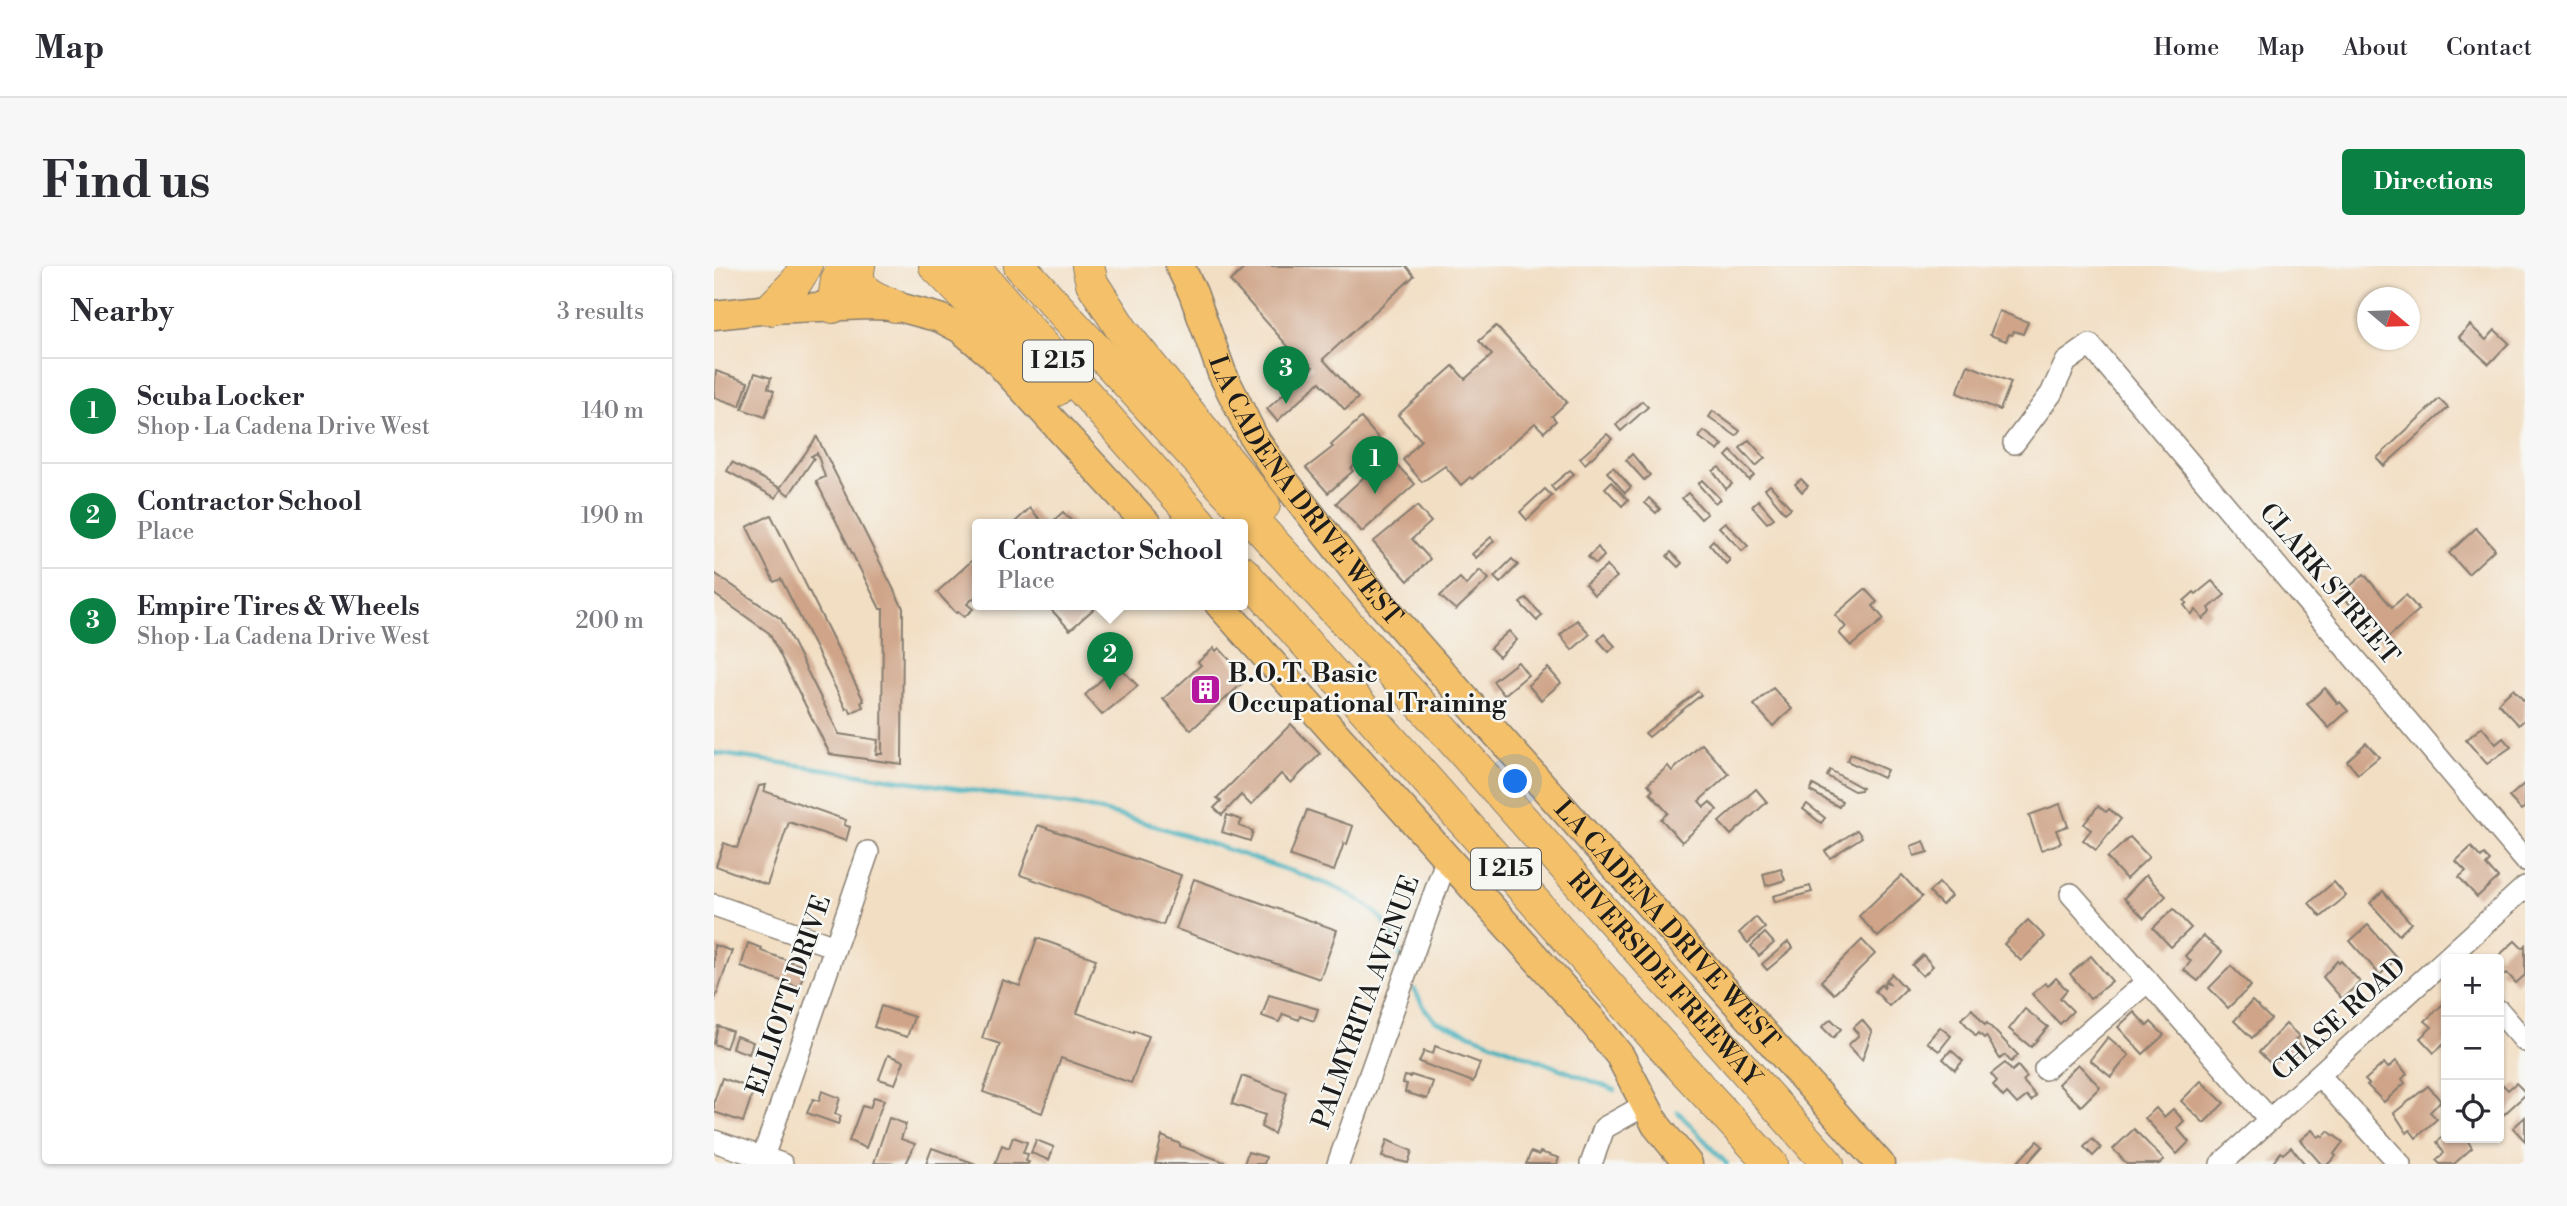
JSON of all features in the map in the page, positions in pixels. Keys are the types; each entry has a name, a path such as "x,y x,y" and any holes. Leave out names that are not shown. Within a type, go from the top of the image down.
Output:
{"highway":[{"path":"770,309 796,282 806,266"},
{"path":"821,266 825,307"},
{"path":"825,307 844,266"},
{"path":"859,266 858,279 863,291 895,306"},
{"path":"935,266 1076,409 1143,457"},
{"name":"I 215","path":"973,266 1197,519"},
{"name":"RIVERSIDE FREEWAY","path":"1020,266 1417,700 1828,1164"},
{"path":"1088,266 1092,283 1122,330 1277,521 1407,670 1417,700"},
{"name":"RIVERSIDE FREEWAY","path":"1248,578 1653,1036 1771,1164"}],"main road":[{"name":"LA CADENA DRIVE WEST","path":"1180,266 1237,406 1254,438 1286,484 1372,593 1427,656 1880,1164"},
{"path":"714,315 770,309 895,306 940,318 961,329 989,351 1142,519"},
{"path":"1224,610 1590,1018 1619,1056 1656,1125 1688,1164"}],"street":[{"name":"CLARK STREET","path":"2014,443 2051,394 2066,362 2090,345 2525,860"},
{"name":"ELLIOTT DRIVE","path":"772,1161 835,947 868,852"},
{"name":"PALMYRITA AVENUE","path":"1338,1164 1447,858"},
{"name":"CHASE ROAD","path":"2455,954 2525,887"},
{"path":"2071,894 2270,1120"},
{"path":"714,905 835,947"},
{"name":"CHASE ROAD","path":"2221,1164 2441,967"},
{"path":"2045,1069 2148,981"},
{"path":"2504,1017 2525,1041"},
{"path":"2319,1075 2400,1164"},
{"path":"1591,1164 1604,1128 1645,1105"},
{"path":"714,1141 772,1161"}],"building":[{"path":"1247,266 1406,266 1414,276 1323,359 1358,398 1345,410 1320,382 1277,421 1267,409 1313,367 1304,358 1301,361 1230,281"},
{"path":"1999,311 2028,322 2023,334 2014,331 2006,341 1990,335"},
{"path":"2470,325 2486,340 2495,330 2509,343 2489,364 2459,337"},
{"path":"1496,326 1567,402 1552,416 1556,421 1544,432 1535,423 1472,479 1470,477 1461,485 1445,466 1422,482 1403,460 1421,440 1398,415 1453,366 1465,379 1492,355 1479,341"},
{"path":"1968,365 2011,382 2000,410 1957,393"},
{"path":"716,371 748,382 740,406 714,397"},
{"path":"755,373 771,378 768,388 774,391 765,417 742,409"},
{"path":"2439,399 2448,408 2384,466 2377,458"},
{"path":"1642,401 1648,407 1621,431 1616,425"},
{"path":"1713,411 1740,431 1736,436 1709,417"},
{"path":"1361,418 1380,440 1360,458 1351,469 1353,471 1328,493 1306,468 1333,447 1331,445"},
{"path":"1704,431 1723,445 1718,451 1699,437"},
{"path":"1607,434 1612,439 1585,464 1580,458"},
{"path":"817,437 903,608 902,764 830,754 769,633 714,594 714,573 781,619 839,734 878,740 876,754 882,754 883,609 880,609 816,481 825,477 817,453 811,456 814,458 789,495 781,489 776,498 727,471 732,462 780,488"},
{"path":"1749,440 1765,458 1756,466 1740,448"},
{"path":"1731,451 1754,475 1749,480 1726,456"},
{"path":"1632,454 1650,475 1644,480 1626,460"},
{"path":"1378,464 1387,474 1397,465 1415,484 1362,532 1336,503"},
{"path":"1613,467 1631,487 1625,493 1607,472"},
{"path":"1719,467 1732,484 1726,489 1713,471"},
{"path":"1570,470 1574,474 1555,491 1551,486"},
{"path":"1801,479 1808,486 1802,492 1795,484"},
{"path":"1702,480 1720,499 1715,503 1698,484"},
{"path":"1611,482 1628,500 1622,506 1605,488"},
{"path":"1770,485 1791,508 1785,513 1765,489"},
{"path":"1545,489 1552,496 1527,520 1520,512"},
{"path":"1688,493 1707,514 1701,519 1682,498"},
{"path":"1649,498 1660,509 1656,513 1645,503"},
{"path":"1758,500 1774,518 1767,523 1752,506"},
{"path":"1417,506 1431,522 1412,539 1430,559 1408,581 1373,542"},
{"path":"1030,508 1040,519 1018,519"},
{"path":"1063,512 1069,519 1055,519"},
{"path":"771,515 864,701 861,702 863,707 851,713 849,708 846,709 781,579 774,582 747,527"},
{"path":"1725,522 1748,546 1742,551 1719,527"},
{"path":"2476,528 2495,549 2468,574 2449,553"},
{"path":"1491,537 1494,541 1476,558 1472,554"},
{"path":"1713,540 1730,560 1726,564 1709,544"},
{"path":"1598,547 1604,556 1596,564 1588,557"},
{"path":"1671,552 1682,563 1678,567 1667,556"},
{"path":"1512,559 1518,565 1500,583 1494,577"},
{"path":"972,560 972,600 967,604 972,610 964,617 956,613 937,592"},
{"path":"1607,566 1617,577 1594,595 1585,584"},
{"path":"1480,570 1489,579 1456,610 1440,596 1460,578 1466,585"},
{"path":"2364,574 2392,607 2406,595 2419,610 2383,642 2376,634 2373,636 2351,612 2354,609 2341,594"},
{"path":"2212,581 2225,595 2209,608 2211,612 2203,619 2196,610 2191,614 2184,601"},
{"path":"1865,589 1877,602 1873,606 1884,619 1851,646 1839,633 1846,627 1835,615"},
{"path":"1526,598 1542,615 1537,621 1520,603"},
{"path":"1052,610 1092,610 1070,630"},
{"path":"1577,620 1590,634 1572,650 1560,635"},
{"path":"1509,631 1517,640 1499,657 1490,648"},
{"path":"1604,634 1615,646 1609,652 1598,640"},
{"name":"B.O.T. Basic Occupational Training","path":"1214,648 1216,651 1219,648 1247,679 1191,730 1163,699 1201,665 1198,662"},
{"path":"1518,662 1528,675 1504,695 1493,681"},
{"path":"1117,665 1138,686 1102,715 1085,695"},
{"path":"1548,668 1561,683 1541,700 1528,685"},
{"path":"1773,688 1792,709 1773,726 1754,705"},
{"path":"2325,688 2338,704 2340,702 2348,711 2329,728 2307,704"},
{"path":"2513,689 2525,702 2525,719 2519,725 2498,703"},
{"path":"1698,691 1701,695 1649,737 1645,733"},
{"path":"1291,724 1320,754 1291,783 1281,774 1251,805 1241,795 1222,815 1214,808 1221,801 1217,798"},
{"path":"2482,727 2496,744 2503,738 2511,747 2487,764 2466,740"},
{"path":"2366,743 2379,757 2358,774 2347,761"},
{"path":"1702,744 1729,774 1699,801 1704,807 1710,802 1717,810 1682,842 1661,819 1668,813 1650,793 1653,790 1648,784 1668,766 1672,771"},
{"path":"1851,754 1887,770 1883,778 1847,761"},
{"path":"1830,770 1862,788 1861,790 1854,791 1827,776"},
{"path":"2525,783 2525,807 2521,810 2509,797"},
{"path":"766,785 764,791 846,820 844,825 850,827 846,841 789,822 767,885 716,866 724,843 737,848 759,786"},
{"path":"1813,785 1842,801 1839,807 1810,791"},
{"path":"1756,789 1767,802 1731,835 1719,822"},
{"path":"1807,804 1825,818 1821,823 1803,809"},
{"path":"2060,804 2068,826 2056,830 2061,843 2041,850 2029,815"},
{"path":"2098,806 2106,812 2109,809 2121,819 2096,850 2083,840 2091,830 2084,824"},
{"path":"1307,810 1353,826 1334,871 1290,856"},
{"path":"1227,815 1242,820 1239,826 1253,831 1250,841 1222,832"},
{"path":"1038,825 1181,875 1163,925 1020,875"},
{"path":"1857,830 1862,837 1830,858 1825,851"},
{"path":"2130,837 2149,857 2126,879 2107,858"},
{"path":"1924,841 1928,852 1914,856 1911,846"},
{"path":"2471,847 2481,858 2484,855 2490,861 2486,865 2498,878 2477,897 2459,877 2466,871 2456,861"},
{"path":"1781,869 1785,880 1766,886 1763,874"},
{"path":"1902,875 1922,897 1878,937 1859,916"},
{"path":"2146,875 2166,896 2144,918 2124,898"},
{"path":"1194,879 1337,930 1320,979 1176,929"},
{"path":"2334,882 2346,896 2321,917 2309,903"},
{"path":"1939,883 1951,896 1942,905 1929,892"},
{"path":"1810,886 1812,892 1775,902 1773,896"},
{"path":"2383,891 2411,923 2399,935 2370,903"},
{"path":"2173,909 2191,928 2171,947 2153,928"},
{"path":"1756,917 1765,928 1748,943 1739,933"},
{"path":"2028,920 2045,937 2021,961 2004,944"},
{"path":"2368,925 2397,958 2380,975 2350,941"},
{"path":"1765,933 1774,943 1759,956 1751,946"},
{"path":"2203,936 2222,952 2198,981 2184,970 2191,961 2185,956"},
{"path":"1037,938 1096,959 1077,1013 1149,1036 1131,1083 1061,1058 1042,1113 983,1092 1000,1044 982,1038 1002,980 1020,986"},
{"path":"1862,940 1875,954 1834,994 1821,981"},
{"path":"2515,941 2522,948 2525,945 2525,975 2516,983 2507,973 2504,975 2504,954 2501,954"},
{"path":"1788,942 1793,948 1767,970 1762,964"},
{"path":"748,943 762,948 761,951 806,967 799,987 741,967"},
{"path":"714,945 732,951 714,1002"},
{"path":"1923,955 1933,966 1923,976 1912,965"},
{"path":"2091,956 2112,981 2090,999 2070,974"},
{"path":"2337,961 2341,961 2360,982 2342,999 2323,977"},
{"path":"2231,966 2251,986 2228,1008 2209,988"},
{"path":"1892,974 1906,989 1889,1006 1875,991 1881,985 1884,988 1885,982 1889,983 1886,980"},
{"path":"2056,978 2067,990 2060,998 2073,1011 2060,1024 2032,994 2045,983 2048,986"},
{"path":"1269,995 1318,1009 1314,1021 1300,1016 1299,1020 1283,1014 1279,1022 1262,1016"},
{"path":"2252,1001 2271,1019 2252,1038 2234,1021"},
{"path":"881,1006 914,1017 907,1037 874,1027"},
{"path":"2441,1006 2441,1047 2434,1053 2420,1038 2432,1027 2425,1021"},
{"path":"1972,1009 1985,1025 1987,1023 2018,1055 2011,1062 2005,1055 2000,1059 1986,1036 1984,1038 1979,1033 1976,1036 1961,1019"},
{"path":"2025,1009 2048,1027 2031,1047 2009,1029"},
{"path":"2134,1012 2147,1026 2151,1022 2164,1035 2143,1054 2118,1027"},
{"path":"1831,1019 1841,1029 1833,1038 1822,1027"},
{"path":"1862,1020 1872,1032 1862,1060 1848,1045 1859,1035 1853,1028"},
{"path":"2286,1024 2299,1036 2295,1040 2303,1048 2291,1059 2284,1052 2272,1065 2259,1052"},
{"path":"718,1026 732,1031 726,1048 714,1044"},
{"path":"1940,1027 1951,1036 1939,1051 1927,1042"},
{"path":"736,1036 753,1042 749,1054 732,1048"},
{"path":"2108,1037 2129,1055 2111,1077 2090,1060"},
{"path":"1435,1046 1480,1063 1473,1082 1419,1062 1424,1051 1433,1054"},
{"path":"1951,1050 1963,1061 1955,1070 1943,1059"},
{"path":"888,1055 904,1061 895,1084 879,1079"},
{"path":"2396,1061 2407,1074 2402,1079 2405,1083 2384,1102 2365,1080 2384,1063 2388,1068"},
{"path":"2005,1063 2012,1071 2018,1066 2027,1077 2023,1081 2036,1096 2031,1101 2027,1096 2017,1104 2007,1093 2003,1097 1993,1085 1997,1081 1991,1074"},
{"path":"2078,1064 2100,1087 2081,1106 2058,1084"},
{"path":"1411,1075 1433,1082 1427,1099 1405,1092 1405,1076"},
{"path":"1242,1076 1287,1093 1274,1134 1261,1127 1265,1115 1232,1104"},
{"path":"722,1078 754,1089 743,1122 714,1112 714,1102"},
{"path":"2201,1081 2224,1103 2204,1123 2181,1101"},
{"path":"2516,1083 2525,1095 2504,1114 2504,1086 2508,1090"},
{"path":"2428,1086 2441,1101 2430,1112 2437,1119 2416,1138 2410,1130 2407,1133 2394,1113"},
{"path":"822,1091 840,1098 835,1114 841,1116 838,1124 807,1113 813,1099 819,1101"},
{"path":"874,1097 884,1100 866,1148 849,1141 862,1106 870,1108"},
{"path":"2156,1108 2164,1117 2173,1109 2184,1121 2177,1128 2189,1142 2177,1154 2145,1118"},
{"path":"2525,1117 2525,1141 2513,1128"},
{"path":"889,1118 906,1124 901,1139 915,1144 906,1164 874,1163"},
{"path":"2134,1129 2164,1160 2159,1164 2127,1164 2113,1149"},
{"path":"2312,1130 2318,1137 2323,1137 2328,1131 2343,1142 2334,1154 2336,1156 2328,1164 2321,1164 2300,1140"},
{"path":"1162,1136 1180,1146 1230,1164 1155,1164"},
{"path":"1013,1137 1027,1142 1023,1153 1028,1154 1028,1164 995,1164 1002,1145 1009,1148"},
{"path":"2441,1138 2441,1143 2469,1143 2472,1148 2454,1164 2440,1164 2436,1160 2444,1153 2437,1142"},
{"path":"2092,1139 2101,1148 2093,1156 2084,1147"},
{"path":"1036,1140 1054,1147 1049,1160 1031,1153"},
{"path":"1387,1140 1412,1151 1408,1163 1382,1157"},
{"path":"2037,1141 2043,1146 2027,1164 2016,1164"},
{"path":"2291,1147 2305,1164 2272,1164 2281,1152 2283,1154"},
{"path":"932,1148 976,1164 926,1164"},
{"path":"1248,1152 1266,1157 1264,1164 1244,1164"},
{"path":"1531,1152 1559,1158 1557,1164 1526,1164"}],"waterway":[{"path":"714,753 1086,807 1156,826 1343,891 1380,917 1393,937 1402,960"},
{"path":"1414,989 1425,1009 1436,1021 1615,1090"},
{"path":"1678,1112 1727,1164"}],"place":[{"name":"Empire Tires & Wheels","path":"1286,404"},
{"name":"Scuba Locker","path":"1375,494"},
{"name":"B.O.T. Basic Occupational Training","path":"1205,689"},
{"name":"Contractor School","path":"1110,690"}]}
